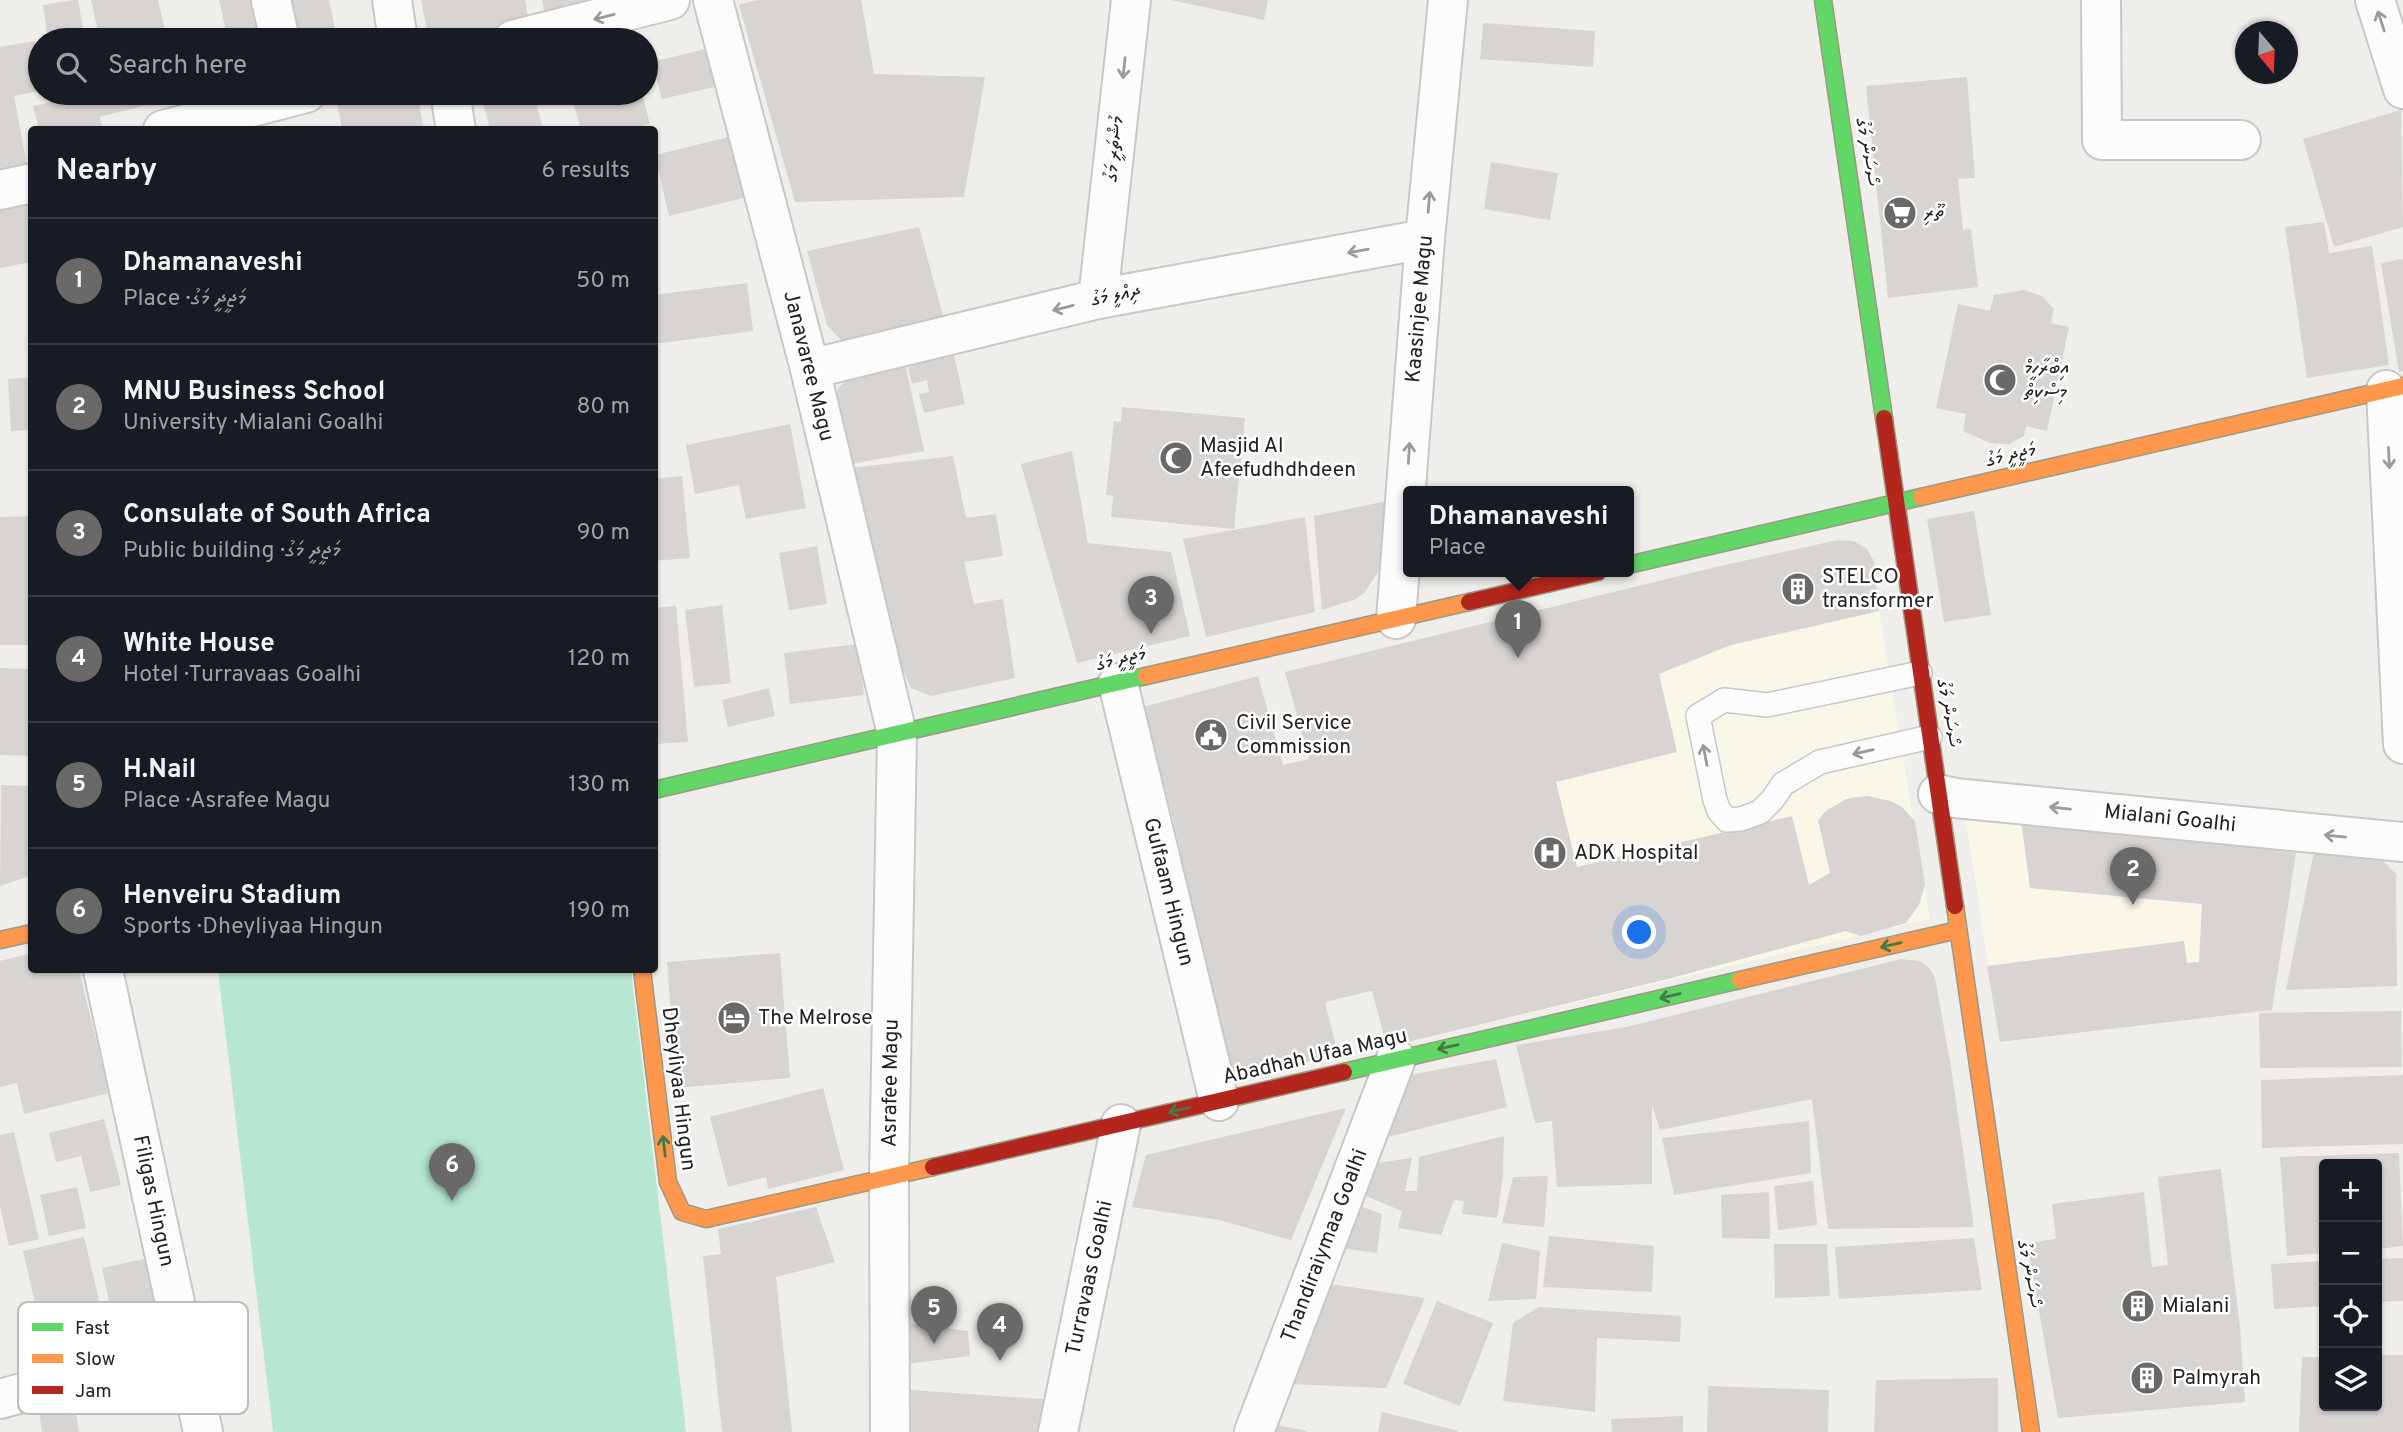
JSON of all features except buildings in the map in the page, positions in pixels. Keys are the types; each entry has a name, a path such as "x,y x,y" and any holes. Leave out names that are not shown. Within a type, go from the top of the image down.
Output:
{"street":[{"path":"271,0 277,28"},
{"path":"392,0 396,28"},
{"path":"560,28 670,0"},
{"name":"Janavaree Magu","path":"713,0 810,369 897,734"},
{"name":"މުޝްތަރީ މަގު","path":"1098,299 1131,0"},
{"name":"Kaasinjee Magu","path":"1406,486 1425,239 1448,0"},
{"name":"ސޯސަން މަގު","path":"1823,0 2031,1432"},
{"path":"2101,0 2102,140 2241,140"},
{"path":"2375,0 2403,89"},
{"path":"178,126 256,105"},
{"path":"452,105 455,126"},
{"path":"0,190 28,184"},
{"name":"ދިއްލީ މަގު","path":"810,369 1098,299 1425,239"},
{"path":"2394,388 2403,744"},
{"name":"މަޖީދީ މަގު","path":"1634,564 2394,388"},
{"name":"Kaasinjee Magu","path":"1396,619 1403,527"},
{"name":"މަޖީދީ މަގު","path":"658,789 1577,577"},
{"name":"Gulfaam Hingun","path":"1118,682 1219,1101"},
{"name":"Asrafee Magu","path":"890,1432 889,1177 897,734"},
{"name":"Mialani Goalhi","path":"1938,794 2403,842"},
{"name":"Abadhah Ufaa Magu","path":"682,1212 706,1219 1958,930"},
{"path":"0,940 28,934"},
{"name":"Filigas Hingun","path":"104,973 175,1302"},
{"name":"Dheyliyaa Hingun","path":"642,973 668,1182 682,1212"},
{"name":"Thandiraiymaa Goalhi","path":"1254,1432 1396,1059"},
{"name":"Turravaas Goalhi","path":"1058,1432 1121,1124"},
{"path":"0,1399 18,1394"},
{"name":"Filigas Hingun","path":"199,1414 203,1432"}],"lane":[{"path":"1920,673 1767,705 1724,700 1698,716 1715,800 1719,811 1727,820 1741,819 1760,812 1783,784 1820,762 1930,737"}],"shaded area":[{"name":"ADK Hospital","path":"1879,611 1930,919 1387,1047 1372,992 1325,1002 1207,975 1173,819 1283,765 1658,674 1731,645"},
{"path":"1965,814 2296,853 2272,1010 2000,1042"}],"green space":[{"path":"218,973 631,973 686,1432 273,1432"}],"traffic: fast":[{"path":"1823,0 1884,418"},
{"path":"1634,564 1921,497"},
{"path":"658,789 1146,676"},
{"path":"1344,1072 1740,980"}],"traffic: slow":[{"path":"1921,497 2403,386"},
{"path":"1146,676 1469,602"},
{"path":"1955,906 2031,1432"},
{"path":"1740,980 1958,930"},
{"path":"0,940 28,934"},
{"path":"642,973 668,1182 682,1212 706,1219 933,1167"}],"traffic: jam":[{"path":"1884,418 1955,906"},
{"path":"1469,602 1576,577"},
{"path":"933,1167 1344,1072"}],"place":[{"name":"ތޫރި","path":"1900,213"},
{"name":"އިބްރާހީމް މިސްކިތް","path":"2000,380"},
{"name":"Masjid Al Afeefudhdhdeen","path":"1176,458"},
{"name":"STELCO transformer","path":"1798,589"},
{"name":"Consulate of South Africa","path":"1151,634"},
{"name":"Dhamanaveshi","path":"1518,658"},
{"name":"Civil Service Commission","path":"1211,735"},
{"name":"ADK Hospital","path":"1550,853"},
{"name":"MNU Business School","path":"2133,905"},
{"name":"The Melrose","path":"734,1018"},
{"name":"Henveiru Stadium","path":"452,1201"},
{"name":"Mialani","path":"2138,1306"},
{"name":"H.Nail","path":"934,1344"},
{"name":"White House","path":"1000,1361"},
{"name":"Palmyrah","path":"2147,1378"}]}
